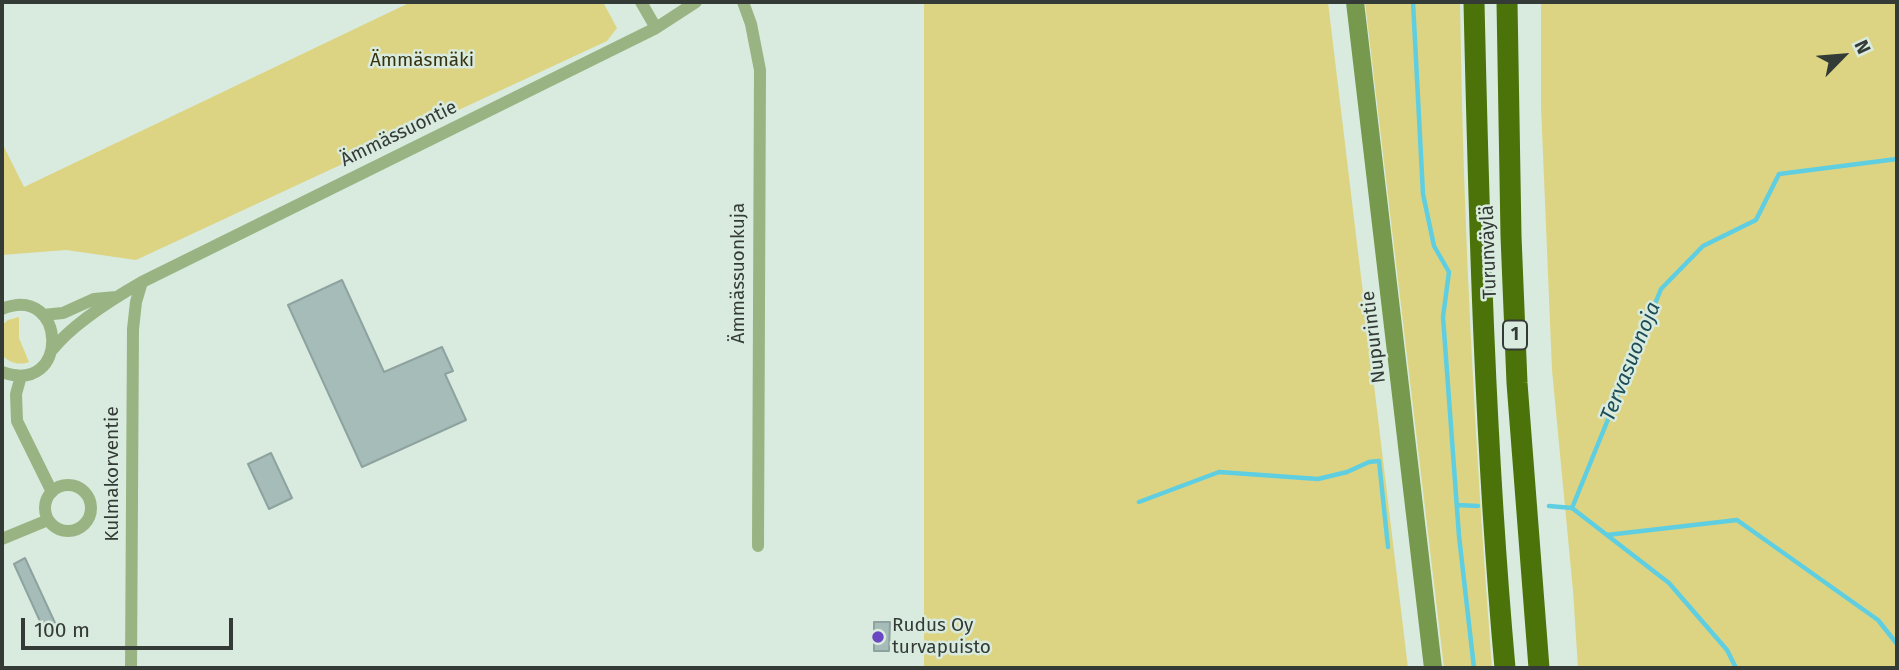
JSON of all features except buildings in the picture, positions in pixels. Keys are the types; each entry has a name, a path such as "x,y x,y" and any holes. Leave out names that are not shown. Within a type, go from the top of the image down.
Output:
{"highway":[{"name":"Turunväylä","path":"1474,2 1485,382 1505,668"},
{"name":"Turunväylä","path":"1507,2 1511,236 1517,383 1539,668"}],"main road":[{"name":"Nupurintie","path":"1355,2 1433,668"}],"street":[{"path":"641,2 656,28"},
{"name":"Ämmässuontie","path":"21,376 41,368 62,337 116,297 142,282 656,28 696,2"},
{"name":"Ämmässuonkuja","path":"743,2 751,24 760,70 758,546"},
{"name":"Kulmakorventie","path":"131,668 134,329 136,302 142,282"},
{"name":"Ämmässuontie","path":"43,315 64,313 94,299 116,297"},
{"path":"4,306 21,305 33,308 43,315 52,331 52,350"},
{"path":"2,372 21,376 16,394 17,421 51,492"},
{"path":"65,485 73,485 86,494 92,508 86,523 74,531 59,530 48,520 45,505 51,492 65,485"},
{"path":"2,539 48,520"}],"green space":[{"name":"Ämmäsmäki","path":"411,2 603,2 617,28 607,41 136,260 66,250 2,255 2,143 24,187"},
{"path":"924,2 1328,2 1408,668 924,668"},
{"path":"1365,2 1460,2 1471,335 1492,668 1444,668"},
{"path":"1541,2 1897,2 1897,668 1578,668 1552,370 1541,106"},
{"path":"19,317 19,338 29,362 21,364 2,355 2,325"}],"waterway":[{"path":"1413,2 1423,194 1434,246 1449,272 1443,317 1459,536 1474,668"},
{"name":"Tervasuonoja","path":"1572,508 1661,289 1703,246 1756,220 1779,174 1897,159"},
{"path":"1139,502 1219,472 1318,479 1379,461 1388,547"},
{"path":"1457,505 1478,506"},
{"path":"1549,506 1572,508"},
{"path":"1572,508 1669,583 1727,650 1736,668"},
{"path":"1607,535 1737,520 1878,620 1897,644"}],"place":[{"name":"Rudus Oy turvapuisto","path":"878,637"}]}
